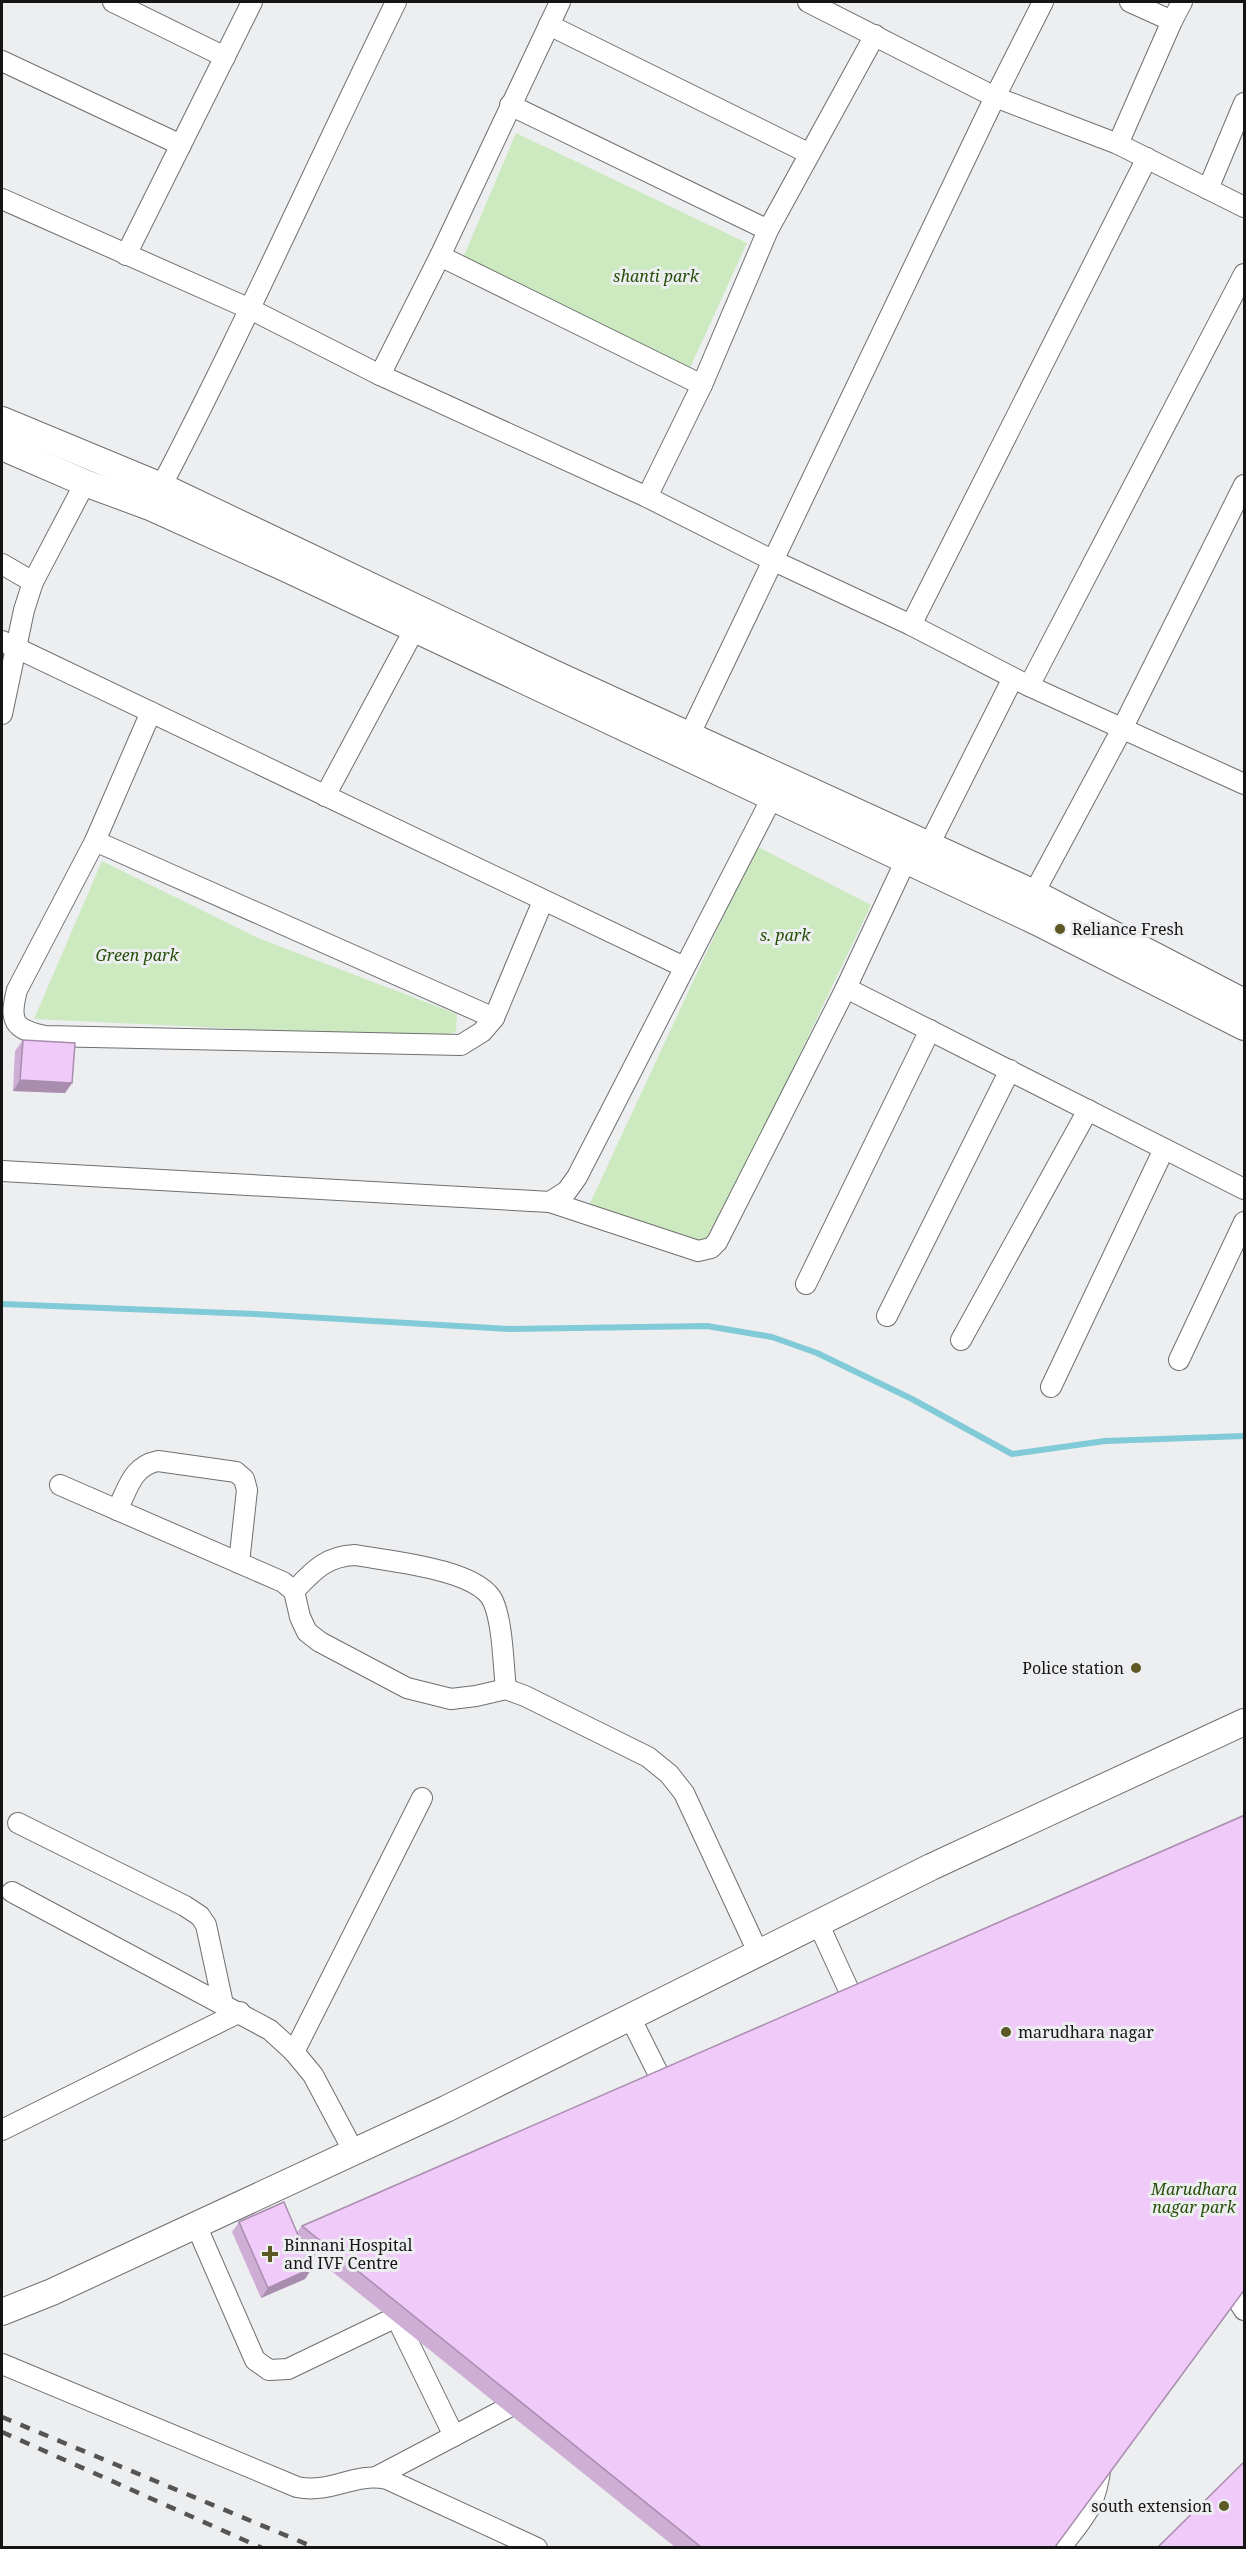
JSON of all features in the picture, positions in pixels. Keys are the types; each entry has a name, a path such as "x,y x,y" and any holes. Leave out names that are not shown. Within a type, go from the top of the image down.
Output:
{"street":[{"path":"112,2 145,9 225,57"},
{"path":"126,255 252,2"},
{"path":"156,497 250,309 323,150 396,2"},
{"path":"380,375 440,256 560,2"},
{"path":"808,2 875,34 995,97 1118,144 1245,207"},
{"path":"690,734 995,97 1043,2"},
{"path":"1130,2 1172,21"},
{"path":"1118,144 1182,2"},
{"path":"549,25 808,153"},
{"path":"647,497 702,385 768,230 875,34"},
{"path":"2,61 181,145"},
{"path":"1208,189 1245,103"},
{"path":"510,105 768,230"},
{"path":"911,625 1147,158"},
{"path":"2,199 250,309 380,375 647,497 772,560 911,625 1021,682 1245,784"},
{"path":"440,256 702,385"},
{"path":"929,845 1245,274"},
{"path":"2,420 156,497 419,621 597,715 777,789 929,845 1034,893 1245,1002"},
{"path":"2,447 85,483 156,497"},
{"path":"3,706 8,645 24,610 33,582 85,483"},
{"path":"1034,893 1122,729 1245,485"},
{"path":"2,564 33,582"},
{"path":"419,621 553,673 690,734 777,789 905,862 1036,922 1245,1027"},
{"path":"325,795 419,621"},
{"path":"8,645 684,967"},
{"path":"152,712 95,841 17,990 12,1007 15,1022 25,1032 45,1036 461,1045 482,1032 494,1018 543,901"},
{"path":"550,1202 567,1191 577,1177 777,789"},
{"path":"95,841 494,1018"},
{"path":"2,1171 550,1202 698,1251 711,1248 722,1232 846,988 905,862"},
{"path":"846,988 1245,1190"},
{"path":"806,1284 930,1030"},
{"path":"886,1316 1010,1070"},
{"path":"961,1340 1088,1110"},
{"path":"1051,1387 1164,1149"},
{"path":"1179,1360 1245,1222"},
{"path":"117,1510 135,1473 145,1463 158,1461 236,1472 244,1479 247,1490 239,1563"},
{"path":"60,1485 283,1582 294,1591 300,1617 307,1632 320,1642 407,1688 451,1699 506,1689 525,1696 648,1758 669,1774 684,1793 758,1952"},
{"path":"294,1591 316,1568 334,1557 346,1555 452,1574 474,1582 493,1601 506,1689"},
{"path":"2,2312 52,2292 446,2109 941,1862 1244,1723"},
{"path":"294,2052 422,1798"},
{"path":"18,1823 185,1906 200,1916 210,1935 232,2008"},
{"path":"12,1892 270,2030 294,2052 313,2075 354,2152"},
{"path":"818,1923 867,2028"},
{"path":"2,2130 232,2008"},
{"path":"630,2017 675,2109"},
{"path":"196,2225 255,2360 269,2370 288,2369 428,2302"},
{"path":"1221,2269 1233,2296 1245,2310"},
{"path":"396,2317 454,2436"},
{"path":"2,2364 297,2487 312,2490 325,2489 363,2477 376,2476 537,2547"},
{"path":"376,2476 541,2394"},
{"path":"1060,2547 1091,2507 1097,2494 1102,2440"},
{"path":"1071,2464 1091,2507"}],"green space":[{"name":"shanti park","path":"516,133 747,243 689,370 463,258"},
{"name":"s. park","path":"756,846 871,905 701,1261 586,1212"},
{"name":"Green park","path":"102,861 258,938 457,1014 456,1032 435,1038 34,1019"}],"building":[{"path":"23,1040 75,1043 72,1083 20,1080"},
{"name":"marudhara nagar","path":"1245,1815 1245,2289 1055,2547 701,2547 302,2226"},
{"path":"284,2202 312,2268 268,2288 239,2222"},
{"name":"south extension","path":"1245,2461 1245,2547 1158,2547"}],"waterway":[{"path":"2,1304 255,1314 509,1329 707,1326 772,1337 817,1353 912,1399 1012,1454 1105,1441 1244,1436"}],"railway":[{"path":"2,2417 316,2548"},
{"path":"2,2432 262,2548"}],"place":[{"name":"Reliance Fresh","path":"1060,929"},
{"name":"Police station","path":"1136,1668"},
{"name":"marudhara nagar","path":"1006,2032"},
{"name":"Binnani Hospital and IVF Centre","path":"270,2254"},
{"name":"south extension","path":"1224,2506"}],"park label":[{"name":"Marudhara nagar park","path":"1194,2198"}]}
